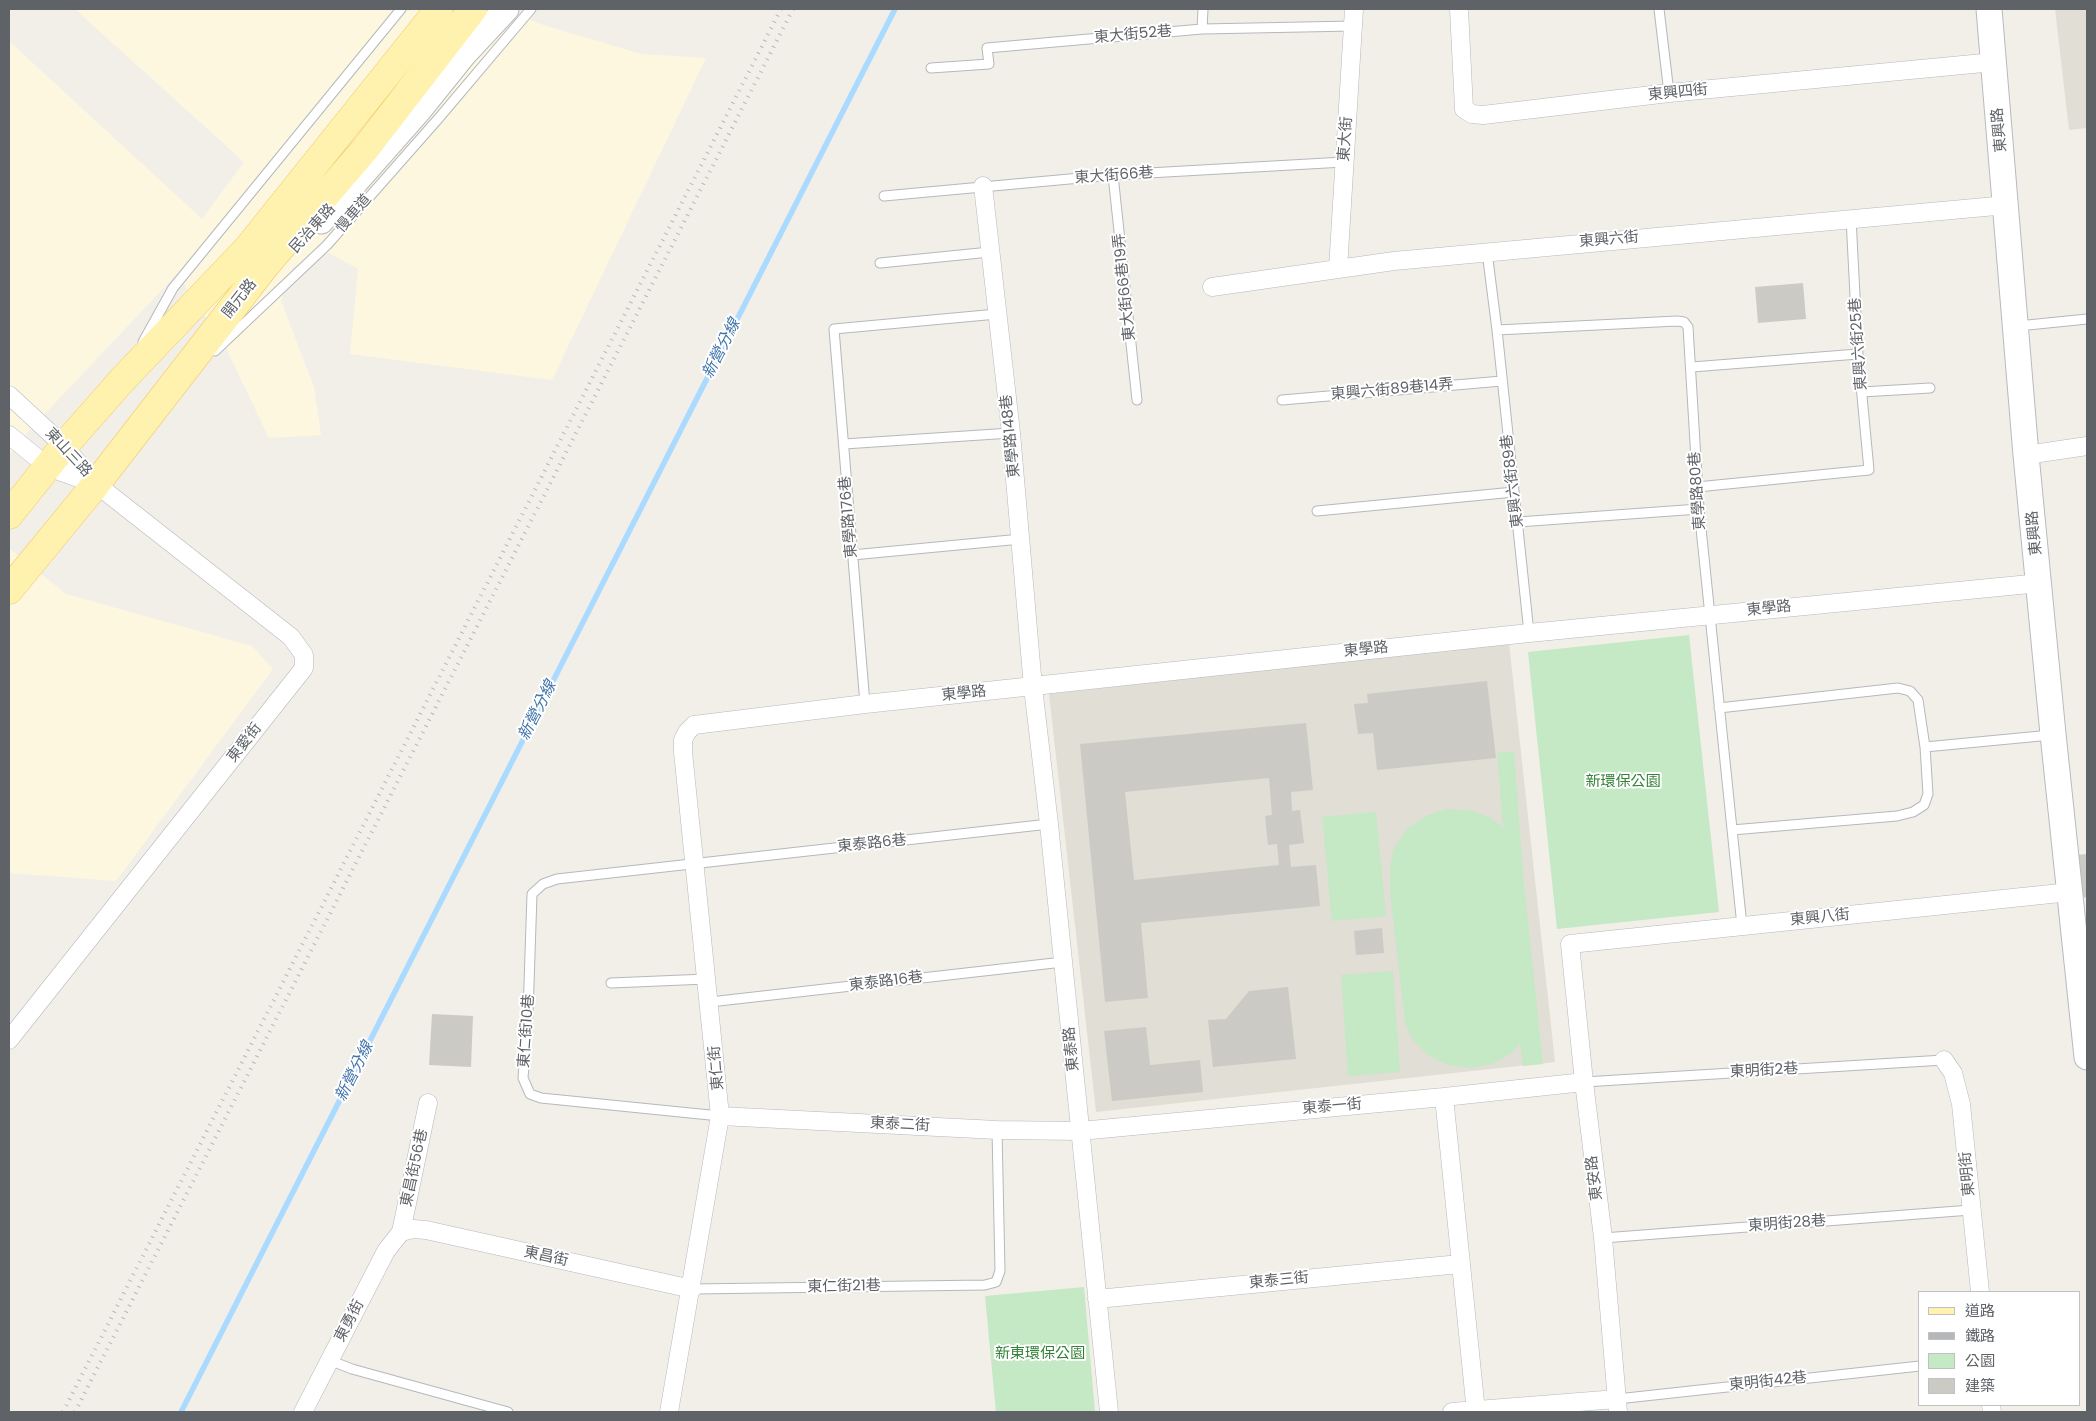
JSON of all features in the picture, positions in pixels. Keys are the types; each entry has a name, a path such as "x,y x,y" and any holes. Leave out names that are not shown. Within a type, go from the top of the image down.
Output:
{"main road":[{"name":"開元路","path":"9,516 64,446 123,379 247,249 439,9"},
{"name":"開元路","path":"9,590 96,484 266,266 365,149 473,9"}],"street":[{"name":"開元路","path":"123,379 430,9"},
{"name":"民治東路","path":"160,402 419,110 464,54 506,9"},
{"name":"東興四街","path":"1459,9 1464,109 1472,114 1483,115 1669,93 1994,62"},
{"name":"東興路","path":"1989,9 2007,205 2026,454 2040,583 2053,734 2085,1017 2087,1057"},
{"name":"東大街","path":"1338,269 1353,17"},
{"name":"東學路148巷","path":"983,186 1011,434 1033,686"},
{"name":"東興六街","path":"1212,287 1394,260 2007,205"},
{"name":"東山三路","path":"9,395 64,446 96,484"},
{"name":"東山三路","path":"9,435 48,467 96,484"},
{"path":"2026,454 2087,446"},
{"name":"東愛街","path":"9,1040 304,668 304,655 291,636 96,484"},
{"name":"東學路","path":"694,726 866,704 1529,633 2040,583"},
{"name":"東泰路","path":"1033,686 1049,824 1109,1412"},
{"name":"東仁街","path":"670,1412 720,1116 683,740 687,732 694,726"},
{"name":"東興八街","path":"1570,944 2070,892"},
{"name":"東安路","path":"1570,944 1603,1238 1618,1406"},
{"name":"東明街","path":"1944,1060 1953,1073 1960,1096 1980,1291"},
{"name":"東泰一街","path":"1080,1130 1444,1097 1584,1082"},
{"path":"1444,1097 1476,1411"},
{"name":"東昌街56巷","path":"401,1232 428,1103"},
{"name":"東泰二街","path":"720,1116 996,1130 1080,1130"},
{"name":"東昌街","path":"401,1232 413,1229 426,1230 692,1288"},
{"name":"東勇街","path":"303,1412 386,1252 401,1232"},
{"name":"東泰三街","path":"1097,1299 1460,1264"},
{"path":"1452,1412 1618,1406"}],"lane":[{"path":"123,379 173,288 401,9"},
{"name":"慢車道","path":"211,354 327,245 532,9"},
{"path":"1202,29 1203,9"},
{"path":"1659,9 1669,93"},
{"name":"東大街52巷","path":"931,68 989,64 987,48 1353,17"},
{"name":"東大街66巷","path":"884,196 1113,176 1344,162"},
{"name":"東大街66巷19弄","path":"1113,176 1138,400"},
{"name":"東興六街25巷","path":"1697,487 1869,470 1858,354 1851,218"},
{"path":"880,263 990,252"},
{"name":"東興六街89巷","path":"1487,252 1498,330 1529,633"},
{"name":"東學路176巷","path":"866,704 834,329 997,314"},
{"path":"2016,326 2087,319"},
{"path":"1498,330 1684,322 1688,327 1692,366 1858,354"},
{"path":"160,402 204,361"},
{"name":"東學路80巷","path":"1692,366 1697,487 1708,615 1742,926"},
{"name":"東興六街89巷14弄","path":"1282,400 1502,381"},
{"path":"1862,392 1930,388"},
{"path":"844,444 1011,434"},
{"path":"1317,511 1514,492"},
{"path":"1518,522 1699,509"},
{"path":"852,555 1021,539"},
{"path":"1719,708 1898,688 1910,691 1918,700 1925,747 1928,794 1924,805 1913,812 1898,816 1732,830"},
{"path":"1925,747 2053,734"},
{"name":"東泰路6巷","path":"532,894 543,884 557,879 1049,824"},
{"name":"東仁街10巷","path":"532,894 524,1078 530,1094 541,1098 720,1116"},
{"name":"東泰路16巷","path":"710,1002 1063,962"},
{"path":"611,982 707,979"},
{"name":"東明街2巷","path":"1584,1082 1944,1060"},
{"name":"東仁街21巷","path":"692,1288 985,1285 996,1282 1000,1271 996,1130"},
{"name":"東明街28巷","path":"1603,1238 1971,1210"},
{"path":"329,1360 352,1370 508,1412"},
{"name":"東明街42巷","path":"1618,1406 1918,1366"}],"shaded area":[{"path":"75,9 506,9 540,24 641,54 706,58 552,380 350,354 358,269 329,253 293,267 281,301 314,387 321,435 269,438 225,346 177,274 19,441 9,457 9,41 202,219 244,162"},
{"path":"2055,9 2087,9 2087,128 2069,130"},
{"path":"9,548 66,594 252,646 273,669 116,881 9,873"},
{"path":"1509,643 1555,1062 1096,1112 1049,694"}],"green space":[{"name":"新環保公園","path":"1689,635 1719,912 1557,929 1528,652"},
{"path":"1514,751 1523,873 1543,1064 1523,1066 1520,1044 1510,1054 1492,1064 1471,1068 1448,1065 1428,1055 1412,1039 1405,1023 1390,893 1390,865 1394,848 1407,829 1425,816 1447,809 1469,810 1491,818 1503,828 1497,753"},
{"path":"1376,812 1386,916 1332,921 1322,817"},
{"path":"1393,971 1400,1072 1348,1076 1341,975"},
{"name":"新東環保公園","path":"1084,1287 1095,1412 996,1412 985,1296"}],"building":[{"path":"1803,283 1806,319 1758,323 1755,287"},
{"path":"1487,681 1496,758 1377,770 1373,733 1358,734 1354,704 1368,703 1367,694"},
{"path":"1306,723 1313,790 1291,792 1292,811 1300,810 1304,843 1289,845 1291,867 1316,865 1320,906 1141,923 1148,998 1105,1002 1080,744","holes":["1269,778 1272,815 1265,816 1268,845 1277,844 1279,865 1134,880 1125,792"]},
{"path":"2087,854 2087,897 2080,898 2075,855"},
{"path":"1382,928 1384,953 1356,955 1354,931"},
{"path":"1288,987 1296,1059 1213,1067 1208,1020 1226,1019 1249,991"},
{"path":"432,1014 473,1016 471,1067 429,1065"},
{"path":"1146,1027 1150,1065 1200,1060 1203,1092 1112,1101 1104,1031"}],"waterway":[{"name":"新營分線","path":"181,1412 895,9"}],"railway":[{"path":"63,1412 781,9"},
{"path":"75,1412 793,9"}]}
